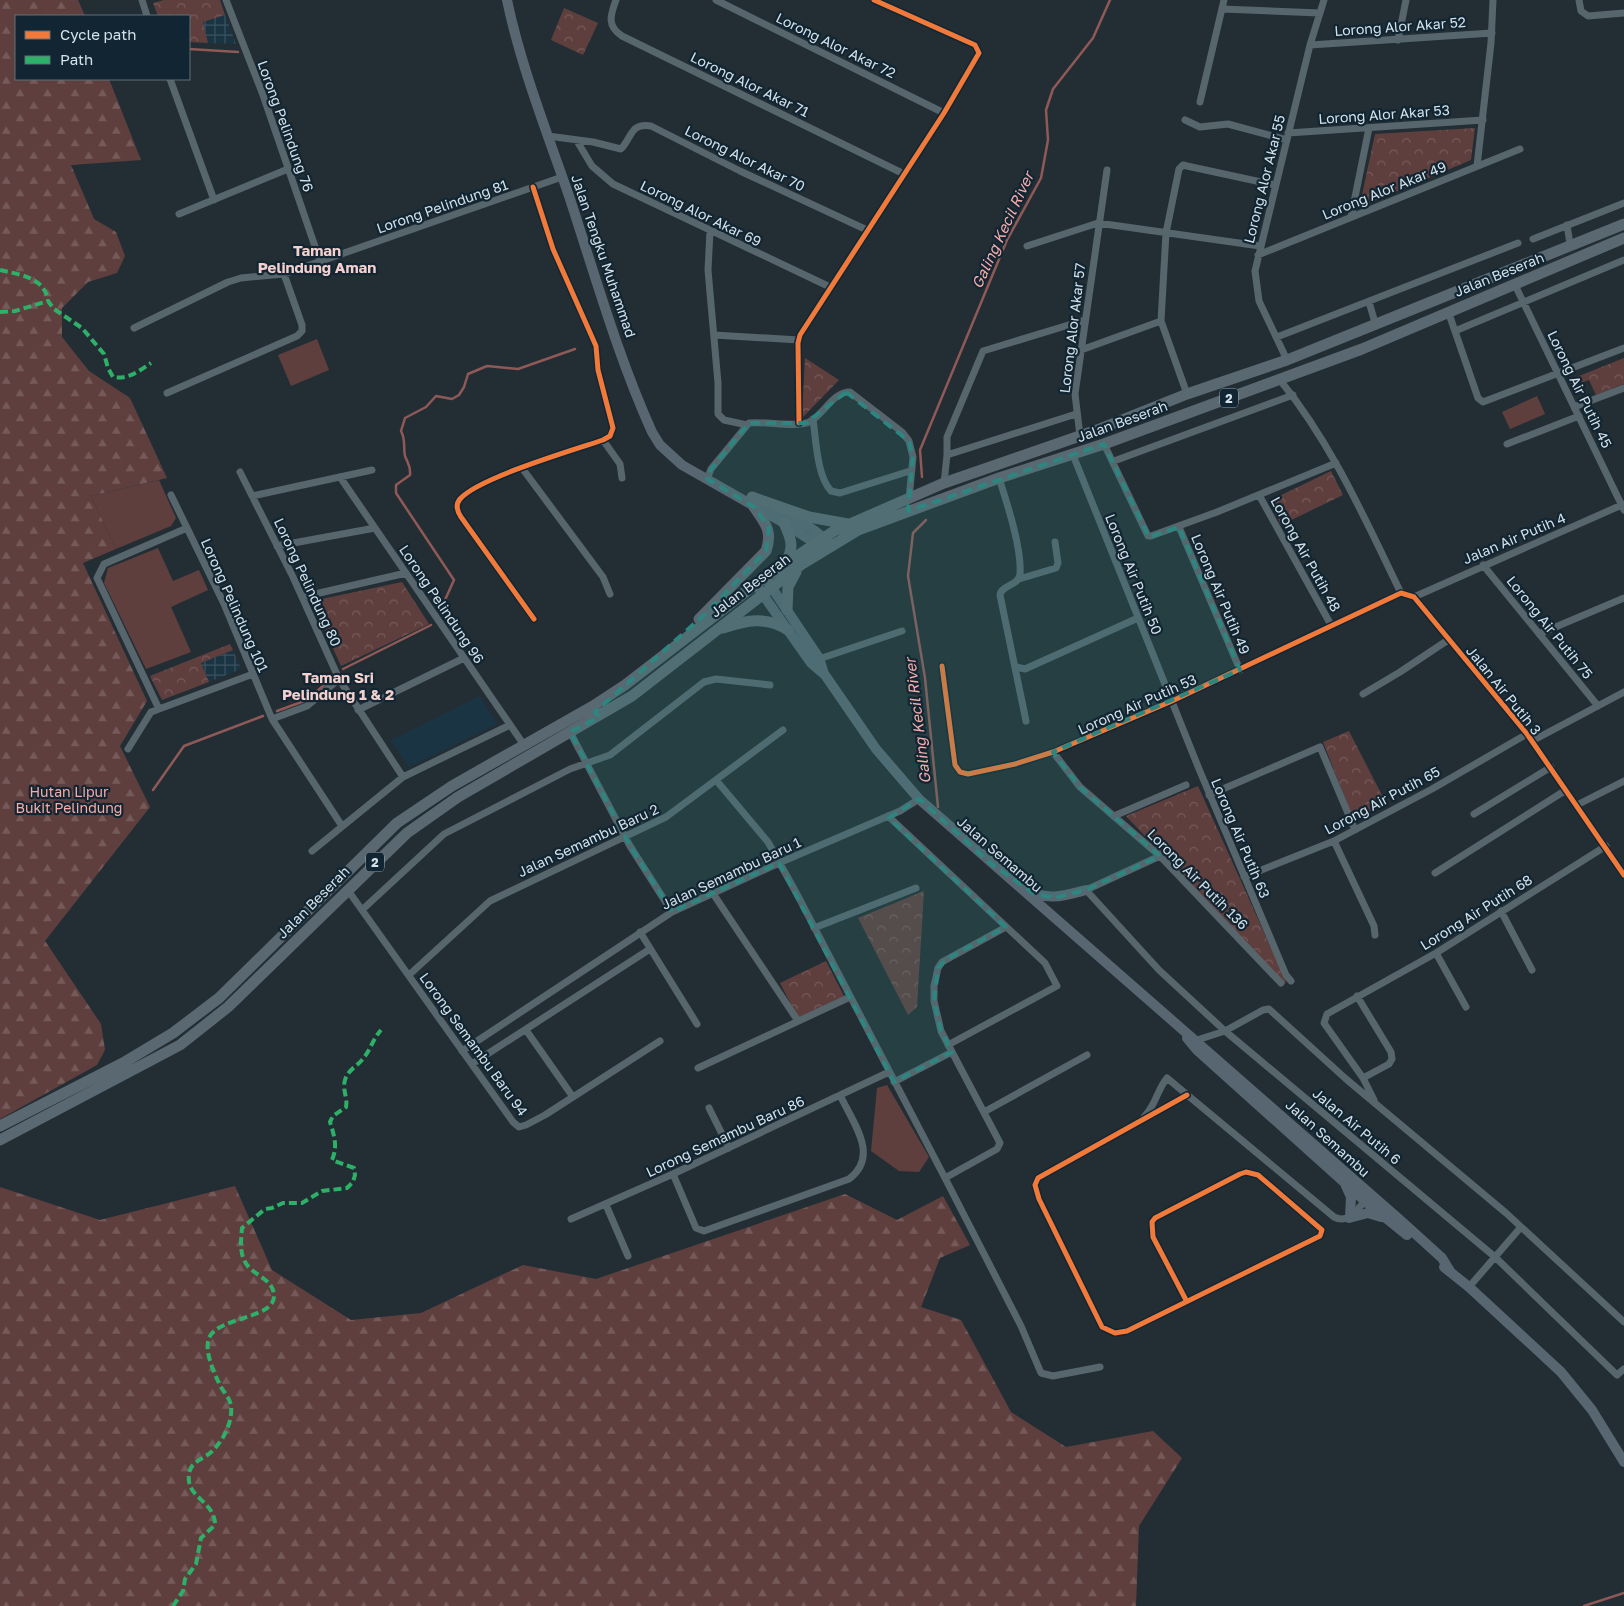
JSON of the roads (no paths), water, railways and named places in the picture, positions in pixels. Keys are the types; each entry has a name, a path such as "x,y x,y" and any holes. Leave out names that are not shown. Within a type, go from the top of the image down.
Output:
{"highway":[{"name":"Jalan Beserah","path":"0,1126 173,1034 219,998 397,822 452,786 593,706 625,685 764,586 802,564 848,524 944,483 1080,436 1187,394 1287,360 1376,326 1570,244 1624,224"},
{"name":"Jalan Beserah","path":"0,1140 180,1045 228,1007 401,838 430,816 481,783 632,696 715,631 764,586 784,564 878,522 999,478 1104,444 1362,349 1624,238"},
{"path":"753,502 814,518 848,524"},
{"path":"625,685 704,615 760,559 768,544 769,528 753,502"},
{"path":"784,523 792,543 790,555 784,564"},
{"path":"787,610 787,594 790,582 802,564"},
{"path":"715,631 758,619 769,620 788,630"}],"main road":[{"name":"Jalan Tengku Muhammad","path":"507,0 515,32 548,136 609,316 652,432 670,455 707,479 753,502 823,545"},
{"name":"Jalan Tengku Muhammad","path":"753,502 784,523 823,545"},
{"name":"Jalan Semambu","path":"764,586 787,610 815,661"},
{"name":"Jalan Semambu","path":"764,586 788,630 815,661 876,749 919,799 1182,1031 1197,1040 1378,1200 1442,1258 1450,1271"},
{"path":"990,863 1032,893 1043,897 1054,898 1086,890"},
{"name":"Jalan Semambu","path":"1182,1031 1197,1050 1365,1201 1469,1287 1546,1356 1592,1410 1624,1462"},
{"path":"1339,1176 1351,1197 1349,1217 1368,1213 1393,1223"},
{"path":"1365,1189 1365,1201 1378,1200"}],"street":[{"path":"142,0 147,15"},
{"name":"Lorong Pelindung 76","path":"226,0 320,261"},
{"name":"Lorong Alor Akar 71","path":"616,0 610,20 616,32 622,36 904,174"},
{"name":"Lorong Alor Akar 72","path":"716,0 944,113"},
{"path":"799,423 799,340 830,287 944,113 979,53 975,45 874,0"},
{"path":"1200,102 1224,0"},
{"name":"Lorong Alor Akar 55","path":"1287,360 1259,301 1254,271 1310,45 1324,0"},
{"path":"1398,40 1406,0"},
{"path":"1477,166 1492,32 1493,0"},
{"path":"1578,0 1581,11 1588,16 1624,13"},
{"path":"1222,9 1320,13"},
{"name":"Lorong Alor Akar 52","path":"1310,45 1492,32"},
{"path":"170,80 214,200"},
{"name":"Lorong Alor Akar 53","path":"1185,120 1200,126 1228,124 1287,136 1483,120"},
{"name":"Lorong Alor Akar 70","path":"577,141 593,142 621,149 634,129 639,126 651,126 740,171 867,230"},
{"path":"1351,217 1369,128"},
{"path":"548,136 577,141"},
{"name":"Lorong Alor Akar 69","path":"577,141 585,157 603,178 830,287"},
{"name":"Lorong Alor Akar 49","path":"1258,255 1520,149"},
{"path":"1187,394 1161,321 1166,233 1179,168 1183,165 1275,185"},
{"path":"179,214 288,168"},
{"name":"Lorong Alor Akar 57","path":"1080,436 1075,394 1107,170"},
{"name":"Lorong Pelindung 81","path":"134,328 241,278 284,274 562,177"},
{"path":"533,187 552,249 596,346 598,370 613,428 610,436 603,440 483,483 460,499 457,510 460,517 534,619"},
{"path":"1534,239 1624,203"},
{"path":"1027,246 1098,223 1260,246"},
{"path":"1567,225 1570,244"},
{"path":"710,231 708,270 718,414 724,420 747,425"},
{"path":"1277,337 1518,243"},
{"path":"1455,331 1624,260"},
{"path":"167,393 297,336 302,331 302,324 284,274"},
{"name":"Lorong Air Putih 45","path":"1516,285 1623,506"},
{"path":"1369,302 1376,326"},
{"path":"1448,311 1480,401 1488,400 1624,348"},
{"path":"944,483 948,455 947,438 983,351 1085,320"},
{"path":"1081,350 1161,321"},
{"path":"714,335 799,340"},
{"path":"1280,380 1293,395 1336,463 1401,593 1414,597"},
{"path":"1574,407 1624,388"},
{"path":"707,479 711,469 747,425 752,423 799,423 813,419 836,397 850,392 907,438 912,452 909,499"},
{"path":"1114,461 1293,395"},
{"path":"948,455 1076,414"},
{"path":"1507,444 1579,416"},
{"path":"813,419 818,459 831,492 840,493 910,471"},
{"path":"603,440 620,464 622,478"},
{"path":"1104,444 1114,461 1148,536 1179,527 1336,463"},
{"name":"Lorong Air Putih 50","path":"1073,455 1172,702"},
{"path":"522,468 603,577 610,594"},
{"path":"252,496 372,470"},
{"name":"Lorong Pelindung 80","path":"240,472 302,597 339,679 403,777"},
{"name":"Lorong Pelindung 96","path":"340,477 524,745"},
{"path":"999,478 1013,526 1020,574 1019,579"},
{"name":"Lorong Pelindung 101","path":"170,495 224,604 272,719 342,826"},
{"name":"Lorong Air Putih 48","path":"1259,495 1331,625"},
{"name":"Jalan Air Putih 4","path":"1414,597 1483,565 1623,506"},
{"name":"Lorong Air Putih 49","path":"1179,527 1240,670"},
{"path":"159,709 97,578 104,564 187,528"},
{"path":"277,546 375,528"},
{"path":"1026,721 999,593 1019,579 1056,568 1058,563 1055,542"},
{"name":"Lorong Air Putih 75","path":"1483,565 1598,706"},
{"path":"302,597 406,573"},
{"name":"Lorong Air Putih 53","path":"942,666 955,765 960,772 968,774 1015,764 1053,752 1172,702 1401,593"},
{"name":"Jalan Air Putih 3","path":"1414,597 1527,734 1606,846 1624,875"},
{"path":"1540,634 1624,598"},
{"path":"1016,667 1025,669 1138,618"},
{"path":"815,661 902,631"},
{"path":"1363,694 1448,640"},
{"path":"358,710 464,658"},
{"path":"128,750 151,712 253,674"},
{"path":"272,719 308,706 339,679"},
{"path":"362,910 444,834 570,769 610,755 710,679 770,685"},
{"path":"1532,742 1624,692"},
{"name":"Lorong Air Putih 63","path":"1172,702 1209,795 1286,975 1291,982"},
{"path":"312,851 403,777 510,725"},
{"name":"Jalan Semambu Baru 2","path":"409,975 490,901 626,837 676,811 782,730"},
{"path":"570,732 626,837 672,912"},
{"name":"Lorong Air Putih 65","path":"1244,877 1334,841 1527,734"},
{"path":"1209,795 1320,747 1355,830"},
{"name":"Lorong Air Putih 136","path":"1053,752 1080,787 1160,856 1281,983"},
{"path":"1474,814 1550,767"},
{"path":"716,780 768,842 945,1178 1021,1326 1041,1373 1052,1376 1100,1367"},
{"path":"1577,805 1624,781"},
{"path":"1114,816 1186,785"},
{"path":"1435,873 1566,790"},
{"name":"Jalan Semambu Baru 1","path":"462,1051 672,912 712,892 888,816 919,799"},
{"path":"888,816 905,834 1045,963 1057,986 894,1082"},
{"path":"1334,841 1374,926 1375,935"},
{"name":"Lorong Air Putih 68","path":"1363,1078 1324,1023 1327,1014 1436,953 1606,846"},
{"path":"1086,890 1160,856"},
{"path":"814,928 916,888"},
{"name":"Lorong Semambu Baru 94","path":"347,889 513,1122 519,1127 526,1125 573,1097 660,1041"},
{"name":"Jalan Air Putih 6","path":"1086,890 1159,970 1225,1031 1495,1257 1618,1375 1624,1369"},
{"path":"712,892 798,1021"},
{"path":"1500,911 1532,970"},
{"path":"945,1178 999,1146 999,1140 941,1031 934,1001 938,968 947,959 1006,927"},
{"path":"640,932 697,1024"},
{"path":"472,1064 650,949"},
{"path":"1436,953 1466,1007"},
{"path":"1357,996 1391,1052 1392,1062 1363,1078 1376,1104"},
{"path":"698,1068 850,997"},
{"path":"1197,1040 1225,1031 1263,1010 1269,1009 1376,1104 1521,1227 1624,1322"},
{"path":"526,1030 573,1097"},
{"path":"984,1112 1087,1055"},
{"name":"Lorong Semambu Baru 86","path":"571,1220 888,1072"},
{"path":"1142,1119 1153,1106 1158,1090 1167,1078 1334,1217 1339,1220 1349,1217 1365,1201"},
{"path":"673,1174 696,1228 706,1231 849,1179 862,1166 865,1154 840,1095"},
{"path":"1186,1300 1153,1237 1150,1227 1155,1218 1240,1174 1253,1173 1322,1230 1320,1236 1186,1300 1127,1331 1115,1334 1106,1330 1036,1189 1038,1178 1187,1095"},
{"path":"709,1108 728,1148"},
{"path":"606,1205 628,1256"},
{"path":"1469,1287 1521,1227"}],"waterway":[{"name":"Galing Kecil River","path":"922,477 920,450 1007,240 1041,178 1048,140 1046,110 1053,89 1093,38 1110,0"},
{"path":"190,49 238,52"},
{"path":"440,611 454,580 396,493 396,485 410,475 410,467 405,456 401,431 405,418 426,407 436,396 452,399 459,395 468,374 487,366 518,369 575,349"},
{"name":"Galing Kecil River","path":"926,520 913,533 908,576 925,678 938,807"},
{"path":"343,669 431,625"},
{"path":"277,711 307,700 331,679"},
{"path":"153,790 184,746 263,716"},
{"path":"1584,1606 1624,1593"}],"district":[{"name":"Taman Pelindung Aman","path":"317,258"},
{"name":"Taman Sri Pelindung 1 & 2","path":"338,686"}],"park label":[{"name":"Hutan Lipur Bukit Pelindung","path":"69,800"}]}
